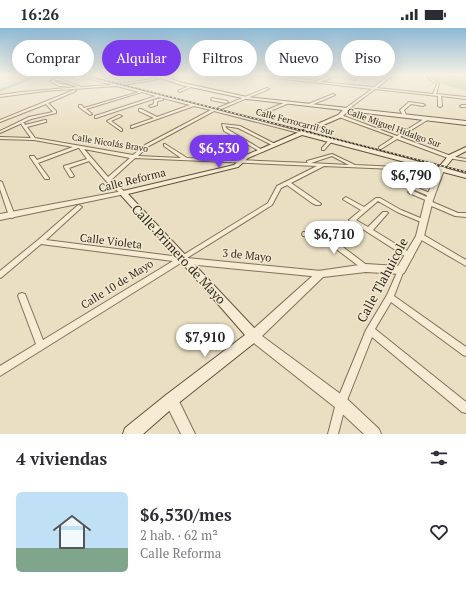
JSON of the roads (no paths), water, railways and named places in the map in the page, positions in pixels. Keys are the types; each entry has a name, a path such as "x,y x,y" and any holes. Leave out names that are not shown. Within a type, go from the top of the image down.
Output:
{"main road":[{"path":"223,93 247,98 287,103 466,123"},
{"path":"340,116 347,109"},
{"name":"Calle Reforma","path":"123,194 236,166 246,158 340,116"},
{"path":"306,132 380,148 442,167 466,170"},
{"name":"Calle Ferrocarril Sur","path":"306,132 332,140 442,167 466,176"},
{"name":"Calle Tlahuicole","path":"442,167 450,157 466,149"},
{"name":"Calle Primero de Mayo","path":"123,194 254,336"},
{"path":"131,434 171,400 254,336"}],"street":[{"path":"0,96 23,93"},
{"path":"0,121 68,93"},
{"path":"84,109 139,93"},
{"name":"Calle Ferrocarril Sur","path":"146,93 306,132"},
{"path":"158,93 306,132"},
{"path":"223,93 212,99 226,102"},
{"path":"220,108 259,93"},
{"path":"347,109 369,93"},
{"path":"413,93 466,98"},
{"path":"308,105 334,95"},
{"path":"96,117 160,96"},
{"path":"439,96 440,106"},
{"path":"151,106 156,104 155,101 166,98"},
{"path":"0,132 34,115 55,111 46,102"},
{"path":"262,113 287,103"},
{"path":"404,115 402,110 410,103 423,105"},
{"path":"132,128 143,122 150,121 192,105"},
{"path":"80,106 90,114"},
{"path":"140,110 158,118"},
{"path":"108,180 154,142 214,110"},
{"path":"270,110 276,113"},
{"path":"112,112 120,116 109,121 121,130"},
{"name":"Calle Miguel Hidalgo Sur","path":"340,116 450,157 466,160"},
{"path":"380,148 428,118"},
{"path":"25,126 45,121"},
{"path":"22,122 34,139"},
{"path":"262,151 225,130 223,124 239,127 275,145"},
{"name":"Calle Nicolás Bravo","path":"0,138 34,139 80,146 134,157 356,166 442,167"},
{"path":"323,149 332,140"},
{"path":"214,143 199,148 217,161"},
{"path":"165,145 188,160"},
{"path":"36,162 80,146"},
{"name":"Calle Primero de Mayo","path":"80,146 108,180 123,194"},
{"path":"209,155 225,148"},
{"name":"Calle Nicolás Bravo","path":"304,164 332,155 356,166"},
{"path":"32,157 47,178"},
{"path":"72,176 66,167 90,159"},
{"name":"Calle 10 de Mayo","path":"0,371 270,204 279,187 324,164"},
{"name":"Calle Tlahuicole","path":"334,434 341,403 370,330 390,297 401,270 420,236 423,221 442,167"},
{"path":"398,180 457,215 466,215"},
{"path":"0,182 12,216"},
{"path":"287,183 304,194 307,198 318,204"},
{"path":"411,192 430,200"},
{"name":"Calle Reforma","path":"0,218 123,194"},
{"path":"346,199 365,210"},
{"path":"410,256 352,220 378,199 399,211 423,221"},
{"path":"0,275 79,207"},
{"path":"369,230 385,213"},
{"path":"305,234 325,237 366,268"},
{"path":"420,236 466,264"},
{"name":"Calle Violeta","path":"40,242 183,259"},
{"name":"3 de Mayo","path":"183,259 321,274 366,268 401,270"},
{"path":"254,336 321,274"},
{"path":"22,296 41,345"},
{"path":"390,297 466,352"},
{"path":"370,330 466,408"},
{"name":"Calle Primero de Mayo","path":"254,336 341,403 374,434"},
{"path":"171,400 188,434"}],"railway":[{"path":"154,93 466,172"}]}
